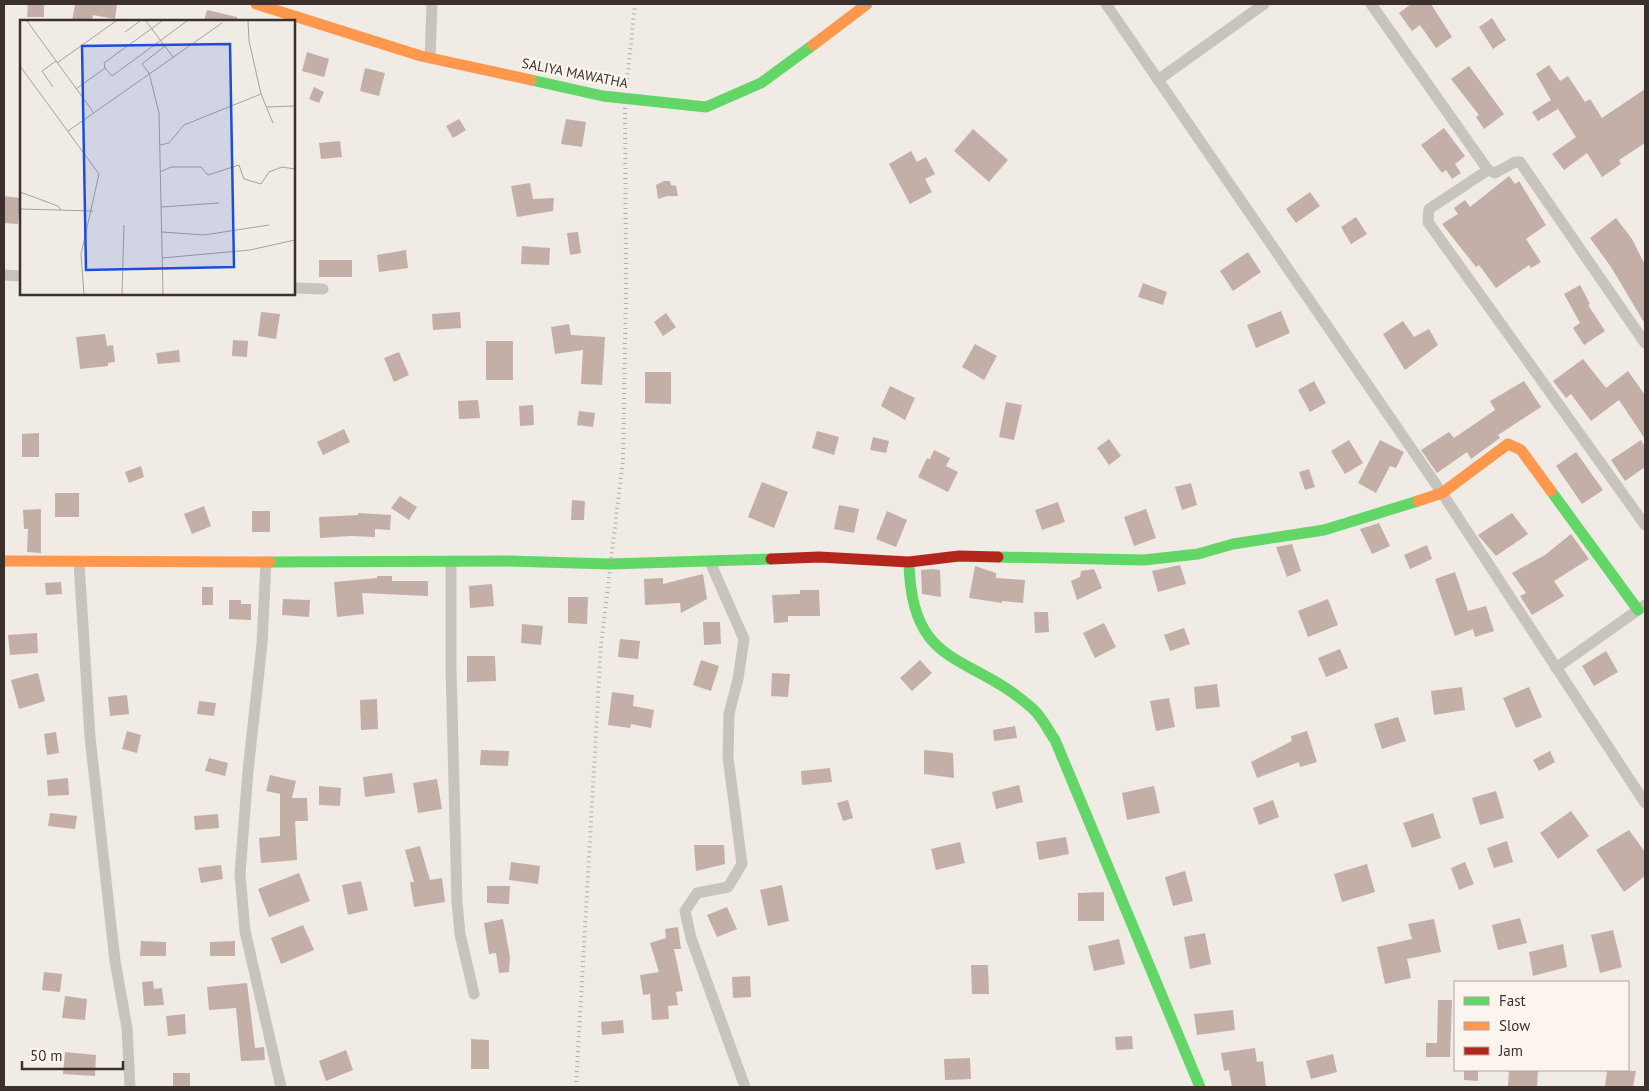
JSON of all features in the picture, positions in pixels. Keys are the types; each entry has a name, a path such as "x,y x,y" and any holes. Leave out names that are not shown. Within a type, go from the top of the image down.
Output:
{"street":[{"name":"SALIYA MAWATHA","path":"256,4 430,58 603,96 706,107 761,83 867,4"},
{"path":"430,58 432,4"},
{"path":"1106,4 1442,493 1645,803"},
{"path":"1158,80 1264,4"},
{"path":"1371,4 1488,170 1495,173 1515,162 1520,162 1645,343"},
{"path":"1488,170 1429,209 1428,222 1645,524"},
{"path":"4,276 20,276"},
{"path":"295,288 323,289"},
{"path":"4,561 79,563 450,561 609,564 818,557 909,562 959,556 1144,560 1198,554 1233,544 1324,530 1442,493 1508,444 1520,450 1642,607 1556,668"},
{"path":"450,561 457,902 460,934 474,994"},
{"path":"266,562 262,644 248,771 240,874 245,931 281,1087"},
{"path":"710,562 744,639 738,679 729,714 728,757 742,864 728,887 697,893 685,911 691,938 745,1087"},
{"path":"909,562 910,590 924,632 936,646 999,684 1034,710 1054,740 1200,1087"},
{"path":"79,563 90,737 115,961 128,1028 130,1087"}],"building":[{"path":"28,4 44,4 44,17 27,17"},
{"path":"75,4 117,4 115,19 93,15 92,20 72,20"},
{"path":"1411,4 1431,4 1452,37 1436,48 1420,25 1412,31 1399,13"},
{"path":"207,10 237,17 237,20 204,20"},
{"path":"1492,18 1506,40 1493,49 1479,27"},
{"path":"307,52 329,59 324,77 302,71"},
{"path":"1549,65 1560,81 1568,76 1585,102 1590,99 1602,118 1645,89 1645,143 1619,160 1621,164 1602,177 1587,153 1564,170 1552,154 1576,137 1558,109 1538,121 1532,112 1551,100 1536,74"},
{"path":"1469,66 1504,114 1484,129 1476,117 1479,115 1451,79"},
{"path":"365,68 385,73 379,96 360,91"},
{"path":"314,87 324,92 319,103 309,99"},
{"path":"459,119 466,130 453,138 446,126"},
{"path":"566,119 586,122 582,147 561,144"},
{"path":"1444,128 1465,156 1455,164 1461,173 1452,179 1446,170 1442,173 1421,145"},
{"path":"973,129 1008,160 989,182 954,151"},
{"path":"340,141 342,157 321,159 319,143"},
{"path":"911,151 917,162 926,157 935,174 925,179 932,192 910,204 889,164"},
{"path":"1509,176 1515,184 1519,181 1546,225 1526,239 1541,262 1531,268 1529,265 1496,288 1479,265 1476,267 1442,224 1458,214 1454,208 1465,200 1470,207"},
{"path":"664,181 670,181 671,185 676,186 678,196 667,196 658,199 656,185"},
{"path":"530,183 533,199 554,198 553,211 517,217 511,186"},
{"path":"1310,192 1320,206 1296,223 1286,209"},
{"path":"4,196 20,198 18,224 4,223"},
{"path":"1356,217 1367,234 1351,244 1341,227"},
{"path":"1616,218 1632,239 1645,265 1645,324 1611,267 1590,238"},
{"path":"578,232 581,253 570,255 567,233"},
{"path":"522,246 550,248 549,265 521,264"},
{"path":"406,250 408,268 379,272 377,255"},
{"path":"1248,252 1261,272 1233,291 1220,271"},
{"path":"319,260 352,260 352,277 319,277"},
{"path":"1143,283 1167,292 1163,305 1138,297"},
{"path":"1580,285 1590,304 1588,305 1605,331 1584,345 1573,328 1580,323 1564,294"},
{"path":"1281,311 1290,333 1256,348 1247,325"},
{"path":"261,312 280,314 276,339 258,336"},
{"path":"460,312 461,328 433,330 432,314"},
{"path":"666,313 676,327 663,336 654,322"},
{"path":"1403,321 1414,337 1429,329 1438,345 1405,370 1383,334"},
{"path":"569,324 571,335 605,337 602,385 581,384 583,350 555,354 551,327"},
{"path":"105,334 107,346 113,345 115,362 108,363 108,366 80,369 76,337"},
{"path":"233,340 248,341 247,357 232,356"},
{"path":"486,341 513,341 513,380 486,380"},
{"path":"975,344 997,356 984,380 962,367"},
{"path":"179,350 180,362 158,364 156,353"},
{"path":"399,352 409,375 394,382 384,358"},
{"path":"1583,359 1606,388 1628,371 1645,395 1645,439 1619,400 1591,421 1571,394 1566,398 1553,381"},
{"path":"645,372 671,372 671,404 645,403"},
{"path":"1314,381 1326,403 1310,412 1298,390"},
{"path":"1524,381 1541,407 1498,435 1500,438 1471,459 1467,452 1437,473 1421,450 1449,432 1454,438 1495,410 1490,401"},
{"path":"890,386 915,398 905,420 881,406"},
{"path":"478,400 480,418 459,419 458,401"},
{"path":"1006,402 1022,405 1014,440 999,437"},
{"path":"533,405 534,425 520,426 519,406"},
{"path":"579,411 595,413 593,427 577,425"},
{"path":"344,429 350,442 323,455 317,442"},
{"path":"817,431 839,437 834,455 812,448"},
{"path":"39,433 39,457 22,457 22,434"},
{"path":"873,437 889,441 886,453 870,450"},
{"path":"1109,439 1121,456 1109,465 1097,448"},
{"path":"1349,440 1363,463 1345,474 1331,451"},
{"path":"1380,440 1404,452 1396,468 1390,466 1376,493 1358,483"},
{"path":"1641,440 1645,447 1645,467 1625,481 1611,460"},
{"path":"934,450 950,458 946,466 958,472 948,492 918,477 927,458 930,459"},
{"path":"1576,452 1603,490 1582,504 1556,466"},
{"path":"141,466 144,477 129,483 125,472"},
{"path":"1309,469 1315,487 1305,490 1299,472"},
{"path":"762,482 788,492 774,528 748,517"},
{"path":"1191,483 1197,505 1182,510 1175,487"},
{"path":"55,493 79,493 79,517 55,517"},
{"path":"400,496 417,507 409,520 391,508"},
{"path":"572,500 585,501 584,520 571,520"},
{"path":"1058,502 1065,522 1042,530 1035,510"},
{"path":"839,505 859,509 854,533 834,529"},
{"path":"204,506 211,526 192,534 184,514"},
{"path":"41,509 41,553 27,552 28,529 24,529 23,510"},
{"path":"1146,509 1156,538 1134,546 1124,517"},
{"path":"252,511 270,511 270,532 252,532"},
{"path":"887,511 907,520 896,547 876,539"},
{"path":"358,513 391,515 390,530 375,529 375,537 320,538 319,517 358,515"},
{"path":"1512,513 1528,534 1496,556 1478,535"},
{"path":"1379,523 1390,546 1372,554 1360,529"},
{"path":"1571,534 1589,559 1554,581 1564,596 1532,615 1520,596 1526,593 1512,573 1545,555"},
{"path":"1292,544 1301,571 1287,577 1276,547"},
{"path":"1427,545 1432,559 1410,569 1404,555"},
{"path":"1180,565 1186,584 1158,592 1152,571"},
{"path":"975,566 996,573 996,578 1025,580 1023,603 1002,601 1002,603 969,598"},
{"path":"1094,569 1102,588 1077,600 1071,581 1080,577 1081,571"},
{"path":"921,570 940,570 941,597 922,594"},
{"path":"1455,572 1468,611 1486,606 1494,631 1475,637 1473,629 1455,636 1435,579"},
{"path":"703,574 707,599 681,613 680,603 645,605 644,579 663,578 663,584"},
{"path":"377,576 392,576 392,581 428,581 428,596 362,593 364,614 337,617 334,582 377,578"},
{"path":"61,582 62,594 46,595 45,583"},
{"path":"492,584 494,606 470,608 469,586"},
{"path":"202,587 213,587 213,605 202,605"},
{"path":"800,590 819,590 820,616 788,616 788,622 774,623 772,595 800,594"},
{"path":"568,597 588,597 587,624 568,623"},
{"path":"283,599 310,600 309,617 282,615"},
{"path":"1328,599 1338,625 1308,637 1298,611"},
{"path":"229,600 241,600 241,604 251,604 251,620 229,619"},
{"path":"1034,612 1048,612 1049,632 1035,633"},
{"path":"703,622 720,622 721,644 704,645"},
{"path":"1104,623 1116,647 1095,658 1083,633"},
{"path":"522,624 543,626 541,645 521,643"},
{"path":"1184,628 1190,644 1170,651 1164,635"},
{"path":"37,633 38,653 10,655 8,635"},
{"path":"620,639 640,641 638,659 618,657"},
{"path":"1340,649 1348,668 1326,677 1318,658"},
{"path":"1606,651 1618,672 1594,686 1582,666"},
{"path":"467,656 495,656 496,681 467,682"},
{"path":"701,660 719,666 711,691 693,685"},
{"path":"920,660 932,673 912,691 900,678"},
{"path":"38,673 45,701 19,709 11,680"},
{"path":"772,673 790,674 788,697 771,696"},
{"path":"1217,684 1220,707 1196,709 1194,687"},
{"path":"1462,687 1465,710 1434,715 1431,691"},
{"path":"1529,687 1542,717 1516,728 1503,698"},
{"path":"612,692 634,695 633,706 654,710 651,728 631,724 630,728 608,725"},
{"path":"127,695 129,714 110,716 108,697"},
{"path":"1169,698 1175,727 1156,731 1150,701"},
{"path":"377,699 378,729 361,730 360,700"},
{"path":"199,701 216,703 214,716 197,714"},
{"path":"1398,717 1406,741 1382,749 1374,724"},
{"path":"1015,726 1017,738 994,741 993,730"},
{"path":"127,731 141,735 137,753 122,749"},
{"path":"1307,731 1317,762 1300,767 1299,762 1257,778 1251,762 1292,741 1291,736"},
{"path":"56,732 59,753 47,755 44,734"},
{"path":"481,750 509,751 508,766 480,765"},
{"path":"924,750 953,753 954,778 924,774"},
{"path":"1550,751 1555,762 1539,771 1533,760"},
{"path":"209,758 228,763 225,776 205,771"},
{"path":"830,768 832,782 802,785 801,771"},
{"path":"392,773 395,793 365,797 363,777"},
{"path":"270,775 296,781 292,798 307,798 308,821 295,821 297,860 261,863 259,838 280,836 280,794 266,791"},
{"path":"68,778 69,795 48,796 47,780"},
{"path":"437,779 442,809 418,813 413,783"},
{"path":"1019,785 1023,802 996,809 992,792"},
{"path":"319,786 341,788 340,806 319,805"},
{"path":"1154,786 1160,813 1127,820 1122,793"},
{"path":"1496,791 1504,818 1480,825 1472,798"},
{"path":"848,800 853,818 843,821 837,803"},
{"path":"1273,800 1279,817 1259,825 1253,808"},
{"path":"1571,811 1589,836 1558,859 1540,833"},
{"path":"50,813 77,816 75,829 48,826"},
{"path":"1433,813 1441,838 1412,848 1403,823"},
{"path":"218,814 219,828 195,830 194,816"},
{"path":"1629,830 1645,852 1645,876 1624,892 1596,850"},
{"path":"1066,837 1069,854 1039,860 1036,842"},
{"path":"1507,841 1513,862 1494,868 1487,848"},
{"path":"960,842 965,863 936,870 931,849"},
{"path":"694,845 724,845 725,864 696,871"},
{"path":"420,846 430,880 442,878 445,902 414,907 410,882 414,882 405,850"},
{"path":"511,862 540,866 538,884 509,880"},
{"path":"1465,862 1474,884 1459,890 1451,868"},
{"path":"1367,864 1375,892 1342,902 1334,874"},
{"path":"221,865 223,879 201,883 198,868"},
{"path":"1185,871 1193,901 1173,906 1165,877"},
{"path":"299,873 310,901 269,917 258,889"},
{"path":"361,881 368,910 348,915 342,885"},
{"path":"782,885 789,921 768,926 760,890"},
{"path":"487,886 510,886 509,904 487,903"},
{"path":"1104,892 1104,921 1078,921 1078,893"},
{"path":"727,907 737,929 717,937 707,915"},
{"path":"1520,918 1527,943 1498,950 1492,925"},
{"path":"503,919 510,957 509,972 499,973 496,953 489,954 484,923"},
{"path":"1434,919 1441,952 1407,959 1411,978 1385,984 1377,947 1412,939 1408,924"},
{"path":"303,925 314,950 281,964 271,938"},
{"path":"678,927 681,949 674,949 683,991 676,992 678,1005 668,1006 669,1019 652,1020 650,994 643,995 640,975 659,972 650,943 666,938 665,929"},
{"path":"1613,930 1622,967 1600,973 1591,935"},
{"path":"1205,933 1211,964 1190,969 1184,937"},
{"path":"1119,939 1125,964 1094,971 1088,946"},
{"path":"141,941 166,942 166,956 140,956"},
{"path":"235,941 235,956 210,956 210,942"},
{"path":"1563,944 1567,967 1533,976 1529,952"},
{"path":"971,965 988,965 989,994 972,994"},
{"path":"44,972 62,974 60,992 42,990"},
{"path":"750,976 751,997 733,998 732,977"},
{"path":"153,981 154,989 162,988 164,1005 144,1006 142,982"},
{"path":"247,983 255,1048 264,1047 265,1060 241,1061 236,1008 209,1010 207,987"},
{"path":"65,996 87,999 85,1020 62,1018"},
{"path":"1438,1000 1452,1000 1450,1057 1426,1057 1426,1043 1437,1043"},
{"path":"1233,1010 1235,1030 1197,1035 1194,1014"},
{"path":"185,1014 186,1034 168,1036 166,1016"},
{"path":"623,1020 624,1033 602,1035 601,1022"},
{"path":"1132,1036 1133,1049 1116,1050 1115,1037"},
{"path":"471,1039 489,1040 489,1069 471,1069"},
{"path":"1255,1048 1257,1062 1263,1061 1266,1086 1232,1087 1229,1070 1224,1071 1221,1053"},
{"path":"346,1050 353,1070 326,1081 319,1061"},
{"path":"65,1052 96,1055 95,1076 63,1074"},
{"path":"1333,1054 1337,1072 1311,1079 1306,1061"},
{"path":"970,1058 971,1079 945,1080 944,1059"},
{"path":"1464,1071 1478,1071 1478,1081 1464,1080"},
{"path":"1509,1071 1538,1071 1537,1087 1508,1087"},
{"path":"1607,1071 1636,1071 1633,1087 1605,1086"},
{"path":"173,1073 190,1073 190,1087 173,1087"}],"railway":[{"path":"576,1087 601,645 623,459 626,293 625,99 635,4"}],"traffic: fast":[{"path":"531,80 603,96 706,107 761,83 813,45"},
{"path":"1551,491 1638,610"},
{"path":"998,557 1144,560 1198,554 1233,544 1324,530 1418,501"},
{"path":"270,562 509,561 609,564 771,559"},
{"path":"909,562 912,597 920,623 933,641 948,655 1010,691 1033,709 1055,740 1200,1087"}],"traffic: slow":[{"path":"256,4 421,56 531,80"},
{"path":"813,45 867,4"},
{"path":"1418,501 1442,493 1508,444 1521,450 1551,491"},
{"path":"4,561 270,562"}],"traffic: jam":[{"path":"771,559 819,557 909,562 959,556 998,557"}]}
